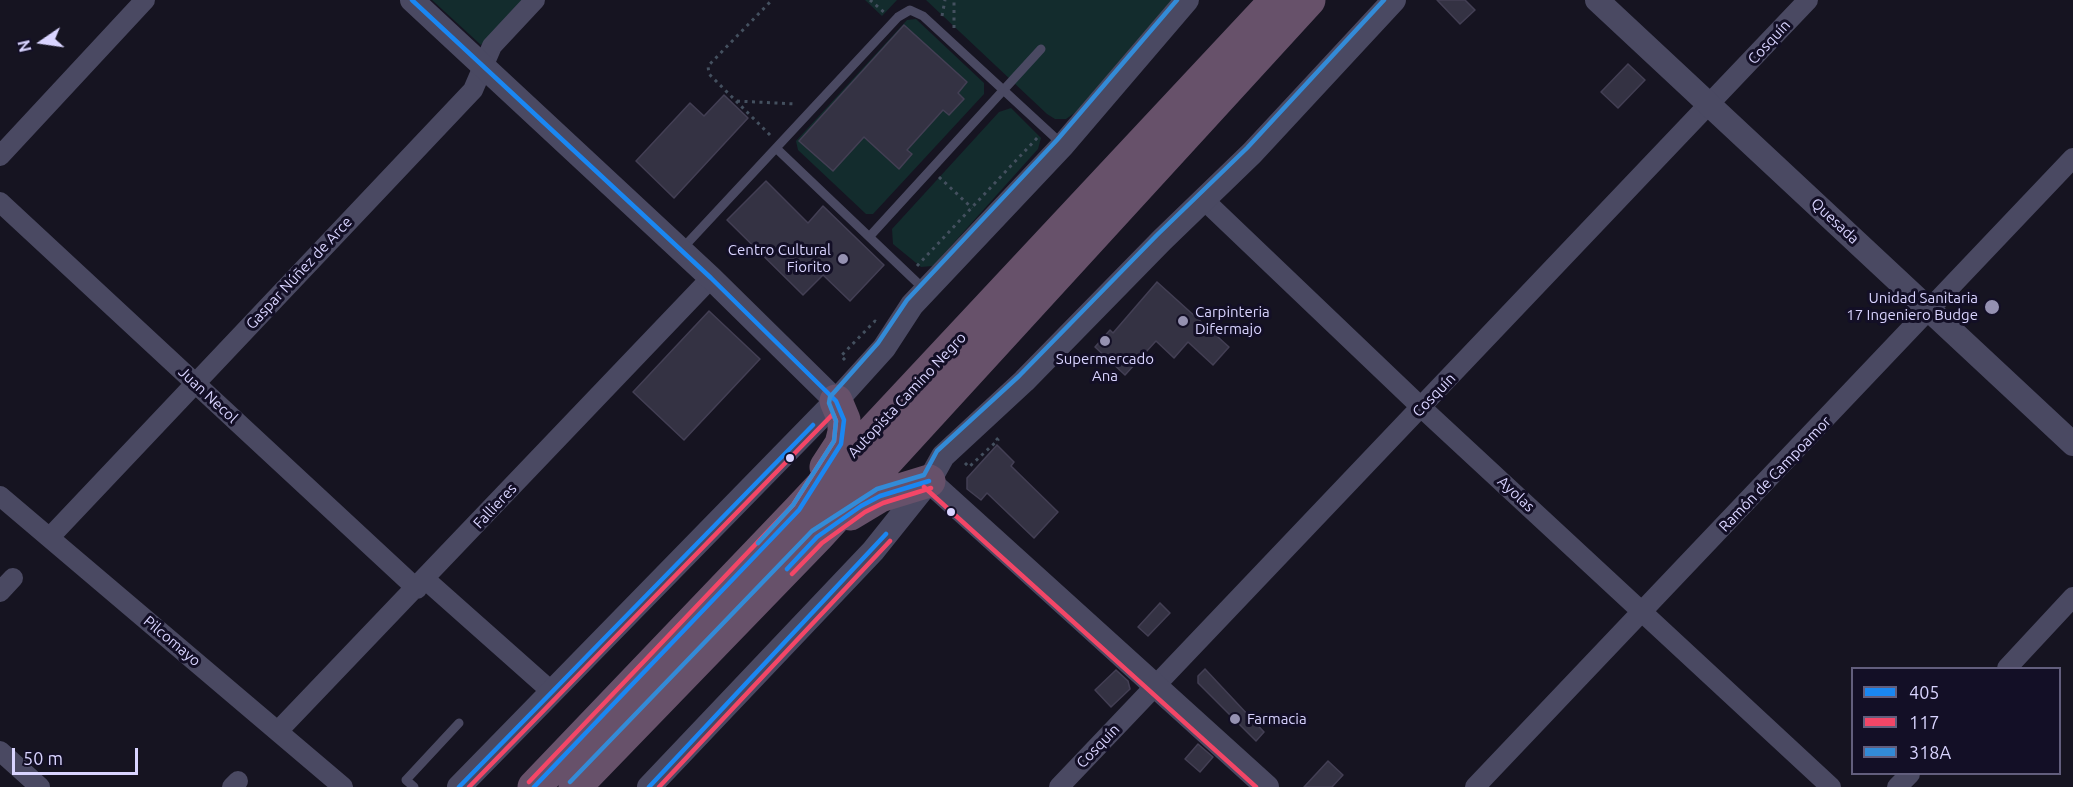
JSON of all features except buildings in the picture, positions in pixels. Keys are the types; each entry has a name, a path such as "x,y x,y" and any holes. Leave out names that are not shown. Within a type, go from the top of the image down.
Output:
{"highway":[{"name":"Autopista Camino Negro","path":"534,787 799,510 1276,0"},
{"name":"Autopista Camino Negro","path":"575,787 817,537 1309,0"},
{"path":"799,510 841,444 844,420 836,400"},
{"path":"817,537 880,495 929,481"}],"street":[{"path":"0,156 145,0"},
{"path":"412,0 711,278 836,400"},
{"name":"Gaspar Núñez de Arce","path":"50,537 472,90 492,46 536,0"},
{"path":"459,787 836,400 884,348 912,305 918,282 981,214 1063,145 1187,0"},
{"path":"648,787 873,551 929,481 943,456 964,434 1024,381 1203,199 1252,153 1394,0"},
{"name":"Quesada","path":"1597,0 2073,444"},
{"name":"Cosquín","path":"1059,787 1808,0"},
{"name":"Ramón de Campoamor","path":"1475,787 1931,310 2073,158"},
{"name":"Ayolas","path":"1203,199 1422,408 1831,787"},
{"name":"Juan Necol","path":"0,202 195,383 421,584 551,691"},
{"name":"Fallieres","path":"278,731 421,584 711,278"},
{"path":"929,481 1157,684 1267,787"},
{"name":"Pilcomayo","path":"0,496 343,787"},
{"path":"2009,667 2073,597"},
{"path":"0,751 40,787"},
{"path":"1897,787 1909,775"}],"lane":[{"path":"681,250 904,12 917,11 1063,145"},
{"path":"870,237 1041,49"},
{"path":"778,147 918,282"},
{"path":"414,787 406,780 459,723"}],"path":[{"path":"772,0 708,66 709,74 778,147"},
{"path":"870,0 895,21"},
{"path":"954,0 954,45"},
{"path":"735,101 795,104"},
{"path":"918,282 981,214 1045,129"},
{"path":"931,170 981,214"}],"green space":[{"path":"432,0 523,0 481,45"},
{"path":"865,0 897,0 882,16"},
{"path":"926,0 1172,0 1076,112 1066,119 1055,119"},
{"path":"916,19 984,83 984,94 873,214 866,214 798,150 796,141 907,20"},
{"path":"1011,108 1041,138 1038,149 933,266 921,267 893,244 892,229 999,112"}],"transit line":[{"name":"405","path":"412,0 711,278 836,401 844,420 841,444 799,510 534,787"},
{"name":"318A","path":"758,543 793,505 834,441 836,421 829,403 830,397 878,343 907,300 1057,140 1177,0"},
{"name":"318A","path":"570,782 812,531 877,489 924,475 937,451 1019,376 1157,235 1247,148 1384,0"},
{"name":"117","path":"469,787 833,414 836,421 834,441 793,505 529,782"},
{"name":"405","path":"459,787 813,425"},
{"name":"405","path":"787,569 817,537 861,506 880,496 929,481"},
{"name":"117","path":"924,487 1256,787"},
{"name":"117","path":"792,574 822,543 865,512 883,503 931,488"},
{"name":"405","path":"649,787 886,534"},
{"name":"117","path":"659,787 890,541"}],"place":[{"name":"Centro Cultural Fiorito","path":"843,259"},
{"name":"Unidad Sanitaria 17 Ingeniero Budge","path":"1992,307"},
{"name":"Carpinteria Difermajo","path":"1183,321"},
{"name":"Supermercado Ana","path":"1105,341"},
{"name":"Farmacia","path":"1235,719"}]}
